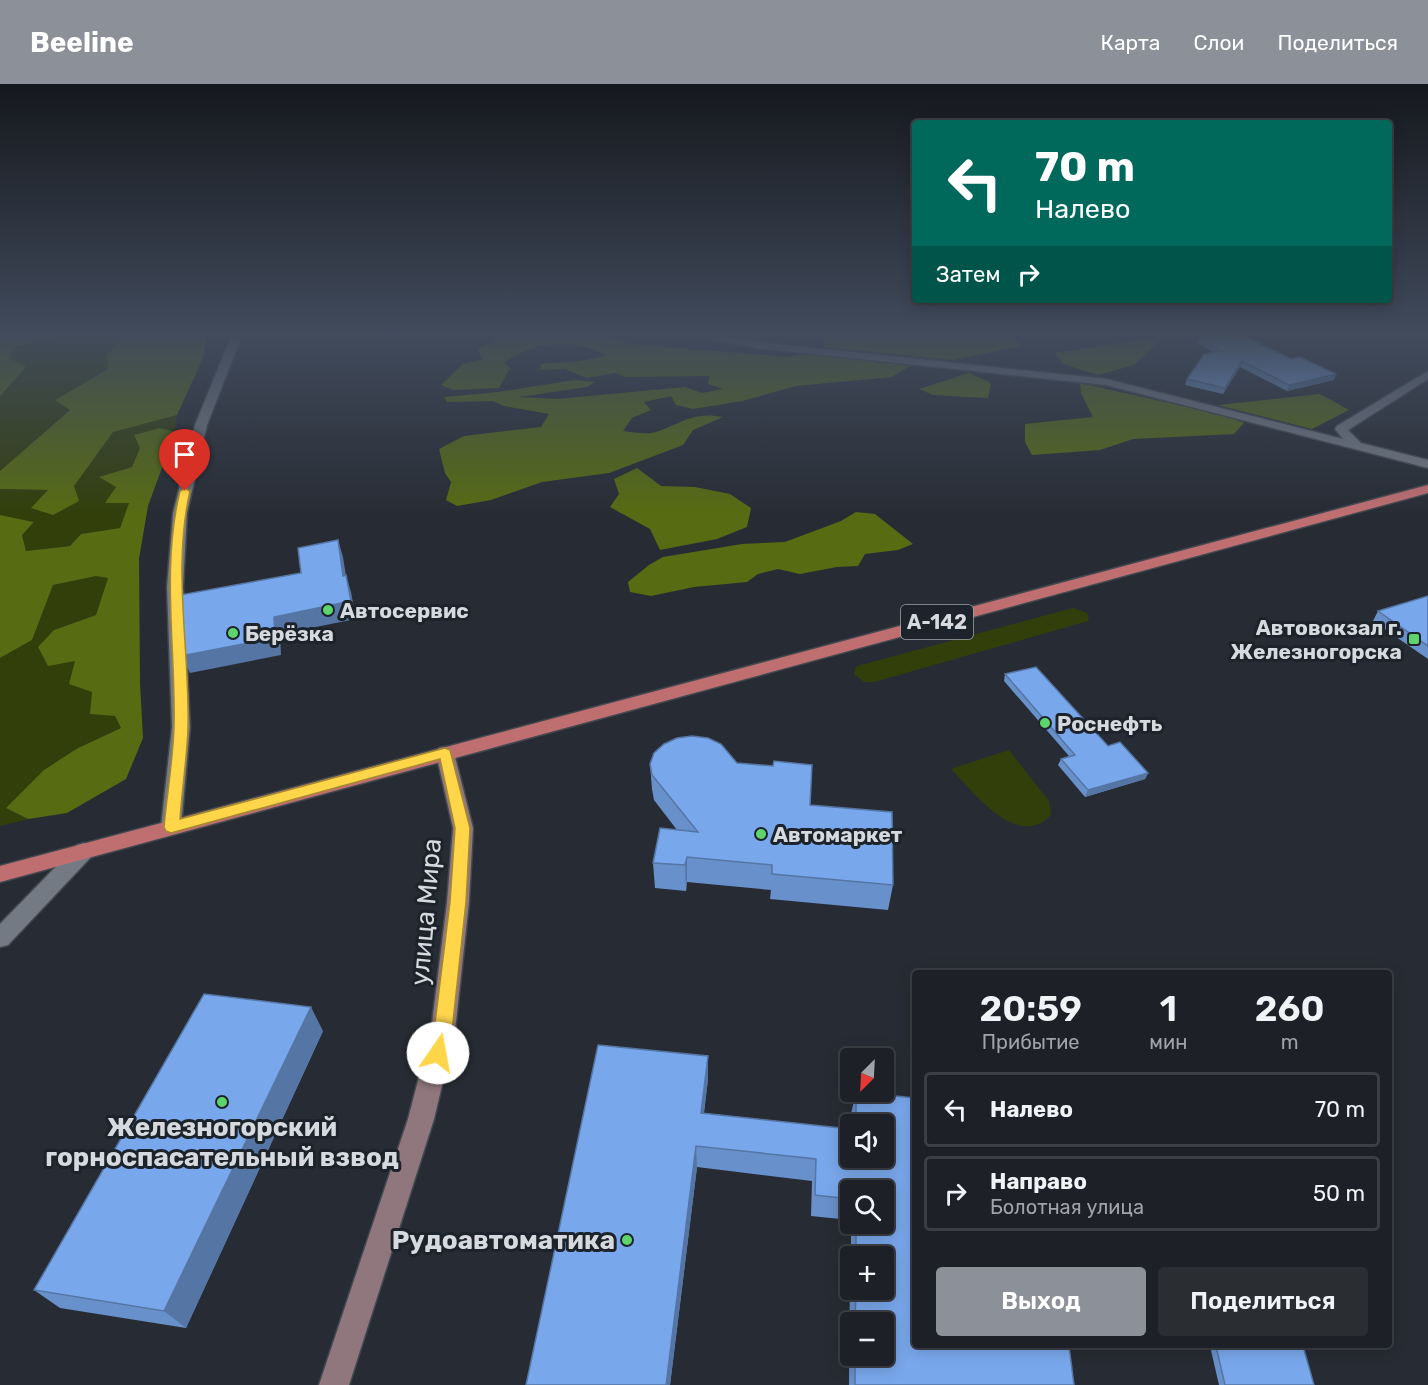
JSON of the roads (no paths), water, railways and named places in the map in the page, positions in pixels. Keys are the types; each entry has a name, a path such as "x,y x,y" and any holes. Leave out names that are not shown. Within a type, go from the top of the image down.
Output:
{"highway":[{"name":"А-142","path":"0,874 1428,489"}],"main road":[{"name":"улица Мира","path":"334,1385 421,1119 443,1031 458,902 463,828 445,753"}],"street":[{"path":"171,827 181,727 175,587 180,513 201,425 214,393"},
{"path":"1149,393 1428,464"},
{"path":"1356,445 1341,429 1398,393"},
{"path":"0,938 84,851"}],"place":[{"name":"Автосервис","path":"328,610"},
{"name":"Берёзка","path":"233,633"},
{"name":"Автовокзал г. Железногорска","path":"1414,639"},
{"name":"Роснефть","path":"1045,723"},
{"name":"Автомаркет","path":"761,834"},
{"name":"Железногорский горноспасательный взвод","path":"222,1102"},
{"name":"Рудоавтоматика","path":"627,1240"}]}
